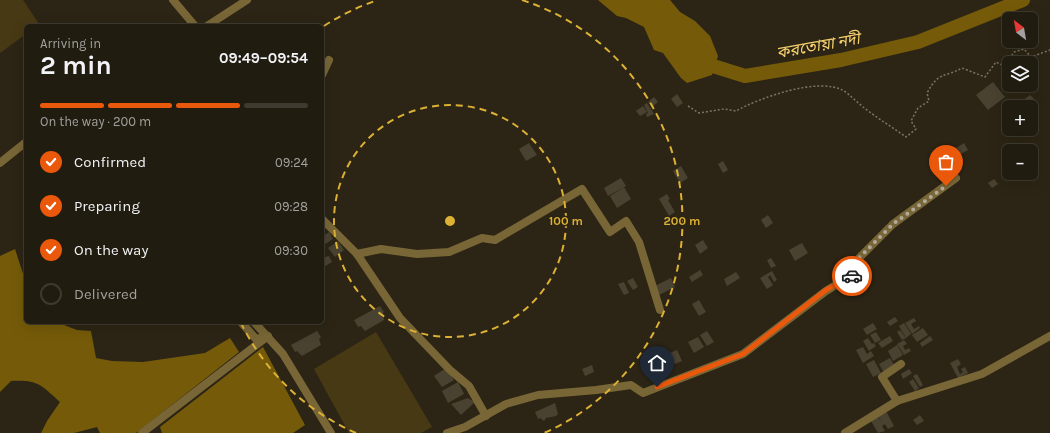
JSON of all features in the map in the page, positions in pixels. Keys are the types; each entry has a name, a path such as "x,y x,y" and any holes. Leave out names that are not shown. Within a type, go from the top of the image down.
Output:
{"street":[{"path":"173,0 193,24"},
{"path":"209,24 247,0"},
{"path":"324,71 330,60"},
{"path":"0,163 24,144"},
{"path":"447,433 486,416 506,404 538,395 596,390 630,385 642,393 743,354 826,290 857,272 860,267 859,258 893,224 956,178"},
{"path":"357,254 381,249 417,254 449,252 482,238 495,240 582,189 610,232 626,221 639,242 645,257 660,310"},
{"path":"324,221 357,254 400,318 450,370 469,386 486,416"},
{"path":"243,324 256,339 268,336"},
{"path":"256,324 283,354 331,433"},
{"path":"142,433 268,336"},
{"path":"845,433 897,401 982,374 1050,336"},
{"path":"897,401 882,377 901,364"}],"path":[{"path":"688,106 699,113 724,109 736,111 751,103 796,89 832,86 844,91 863,107 906,137 916,129 911,121 918,108 929,101 927,93 933,82 945,73 954,73 962,68 984,77 996,62 1002,64 1007,63 1014,52 1024,49 1031,57 1050,50"}],"shaded area":[{"path":"0,0 23,0 39,24 24,24 24,35 0,53"},
{"path":"598,0 670,0 680,12 695,21 710,36 718,56 712,75 687,83 681,78 663,53 654,50 644,27 626,18 617,16"},
{"path":"15,249 24,277 24,324 61,324 77,330 91,331 96,358 112,361 143,362 205,353 230,338 239,352 136,433 100,433 97,427 74,433 41,433 60,402 43,387 27,381 11,381 0,392 0,256"},
{"path":"376,332 432,427 421,433 349,433 314,369"},
{"path":"263,347 305,425 293,433 162,433 160,427"}],"building":[{"path":"993,82 1005,97 988,110 976,95"},
{"path":"677,94 683,103 677,107 671,99"},
{"path":"1030,95 1035,100 1023,100"},
{"path":"654,97 658,102 652,107 648,102"},
{"path":"647,103 654,114 647,117 646,114 648,113 644,105"},
{"path":"643,106 647,112 640,116 636,111"},
{"path":"529,143 537,155 526,161 519,149"},
{"path":"964,143 968,150 957,156 953,150"},
{"path":"723,161 728,170 723,173 718,164"},
{"path":"681,166 688,178 680,183 673,171"},
{"path":"621,178 626,186 608,196 604,188"},
{"path":"994,179 998,184 992,188 988,183"},
{"path":"624,187 631,199 617,208 610,196"},
{"path":"667,194 670,199 668,200 675,212 669,216 659,199"},
{"path":"768,215 773,223 766,228 761,220"},
{"path":"329,232 333,239 324,245 324,236"},
{"path":"703,240 708,248 700,254 695,245"},
{"path":"338,241 344,250 335,257 328,248"},
{"path":"802,243 808,253 795,261 789,250"},
{"path":"329,256 332,262 324,267 324,257"},
{"path":"771,258 776,266 771,268 767,260"},
{"path":"700,270 703,275 692,282 689,277"},
{"path":"772,271 777,280 774,282 770,275 768,277 773,285 767,289 760,278"},
{"path":"736,272 740,278 727,286 724,279"},
{"path":"633,278 638,287 633,290 627,281"},
{"path":"671,278 675,287 659,295 655,286"},
{"path":"624,282 629,293 624,295 618,284"},
{"path":"699,300 706,312 699,316 692,304"},
{"path":"380,306 384,312 384,320 365,331 361,326 358,327 354,320"},
{"path":"895,317 898,321 890,326 887,322"},
{"path":"914,318 916,321 911,324 914,329 919,326 920,328 912,334 905,323"},
{"path":"873,323 877,329 867,335 863,329"},
{"path":"904,323 911,334 906,338 899,326"},
{"path":"923,328 928,335 917,342 912,335"},
{"path":"900,330 906,338 902,340 897,332"},
{"path":"317,331 321,337 319,339 321,345 302,356 297,351 295,352 291,345"},
{"path":"707,331 714,342 707,346 700,335"},
{"path":"876,332 881,340 875,343 870,335"},
{"path":"890,336 893,341 882,348 878,343"},
{"path":"930,336 933,340 922,347 920,343"},
{"path":"698,337 704,347 694,353 688,342"},
{"path":"868,338 872,344 874,343 876,346 869,351 863,341"},
{"path":"904,340 907,344 903,346 905,350 909,348 911,351 904,355 897,344"},
{"path":"897,345 903,355 893,361 888,351"},
{"path":"863,347 867,354 871,351 874,356 863,363 856,350"},
{"path":"677,350 682,361 675,364 670,353"},
{"path":"890,358 895,367 884,373 879,364"},
{"path":"958,359 961,364 957,367 960,374 963,372 961,369 965,367 968,373 958,378 950,363"},
{"path":"874,360 881,373 873,377 866,364"},
{"path":"592,365 594,372 585,376 582,369"},
{"path":"446,368 454,380 442,387 434,376"},
{"path":"909,369 912,373 903,379 901,374"},
{"path":"917,374 923,385 920,387 913,376"},
{"path":"913,379 919,388 915,391 909,382"},
{"path":"458,382 464,394 448,403 442,391"},
{"path":"468,398 475,402 461,415 451,404"},
{"path":"555,403 558,414 556,416 546,418 544,421 540,418 538,419 535,412"},
{"path":"886,411 894,426 888,429 885,424 882,426 885,431 878,433 871,421 878,417 882,423 878,416"},
{"path":"920,415 924,421 917,425 913,420"}],"waterway":[{"name":"করতোয়া নদী","path":"697,61 745,76 841,60 918,42 1023,0"}],"way so far":[{"path":"852,276 860,267 859,258 893,224 946,186"}],"route":[{"path":"657,387 743,354 826,290 852,276"}]}
